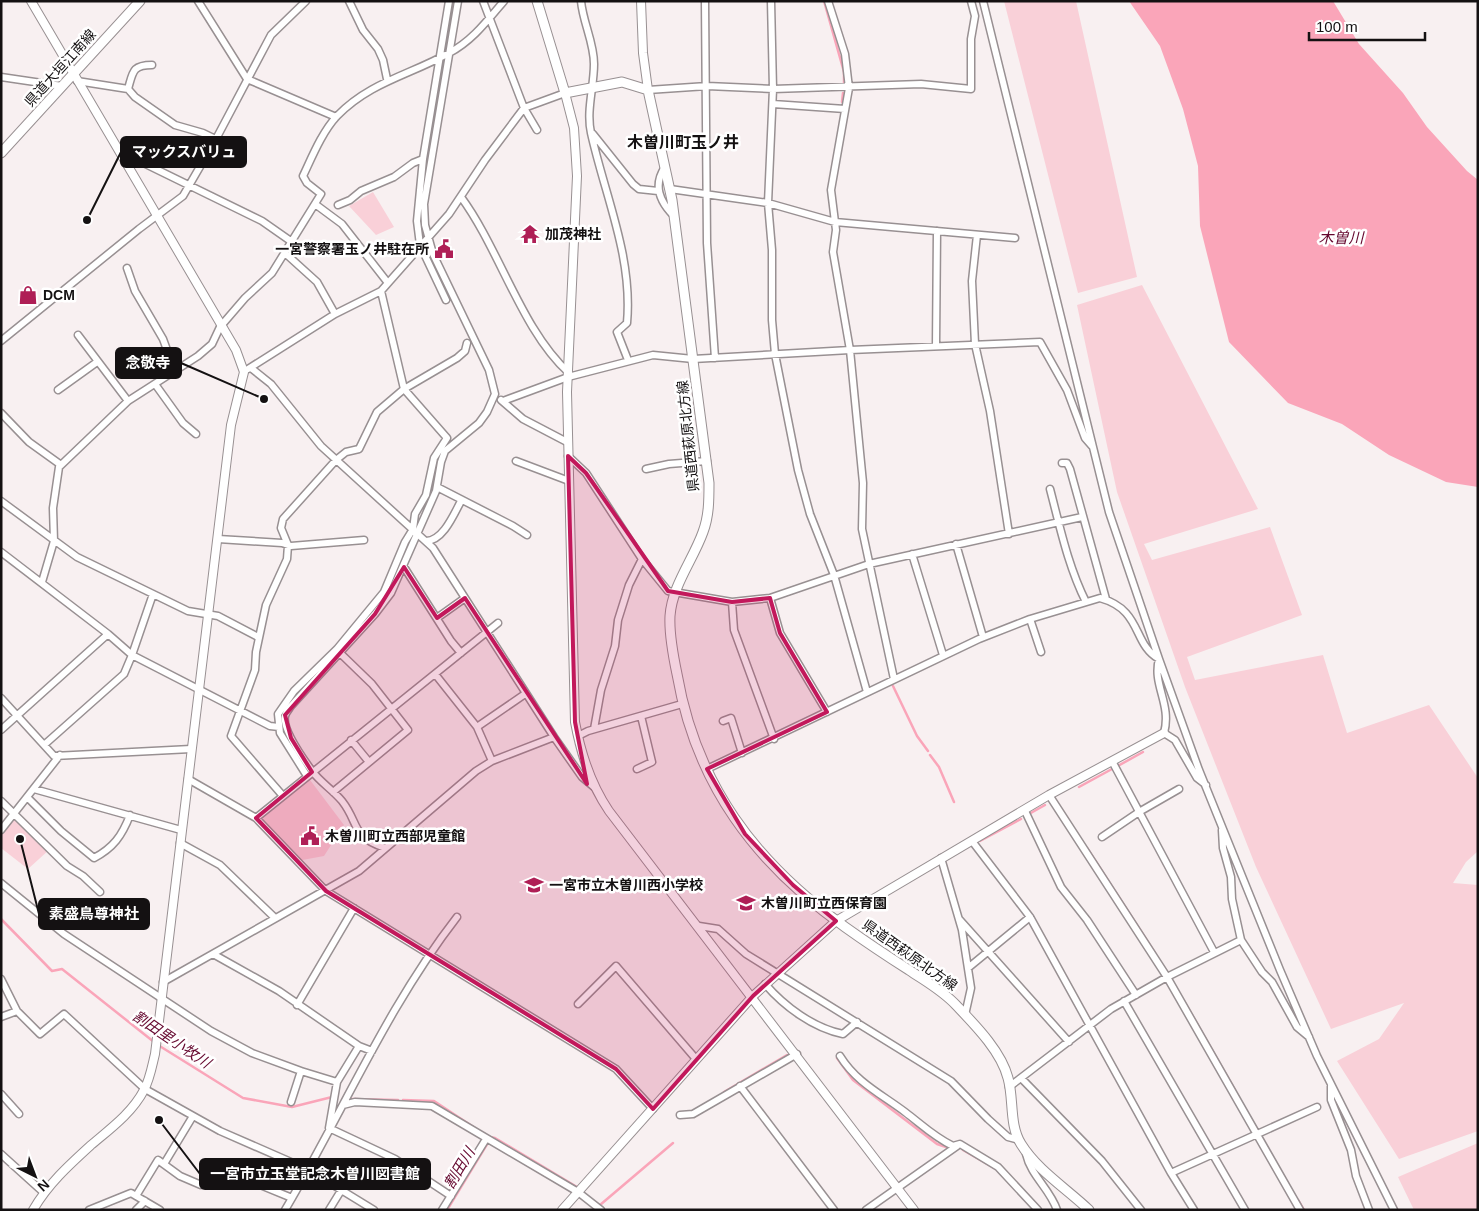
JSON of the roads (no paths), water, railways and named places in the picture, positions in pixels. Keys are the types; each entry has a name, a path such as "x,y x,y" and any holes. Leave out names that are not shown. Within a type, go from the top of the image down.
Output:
{"main road":[{"name":"県道大垣江南線","path":"1,153 62,86 75,78 140,1"},
{"path":"538,1 565,93 622,82 648,90"},
{"name":"県道西萩原北方線","path":"648,90 670,189 707,461 709,504 706,520 675,592 671,609 670,627 682,704 707,769 730,814 745,834 793,885 836,921 944,994 965,1015 1004,1066 1015,1132 1019,1140 1026,1150 1089,1210"}],"street":[{"path":"31,1 248,370 271,384 312,436 426,541 554,738 582,777 594,787"},
{"path":"198,1 247,79 336,117"},
{"path":"1,341 183,196 216,140 271,35 306,1"},
{"path":"349,1 363,30 378,49 383,60 387,79"},
{"path":"446,300 420,245 417,221 423,159 449,1"},
{"path":"458,1 424,204 427,237 472,339 489,370 495,394 523,419 567,442"},
{"path":"483,1 524,108 536,130"},
{"path":"42,582 54,540 53,508 61,465 128,401 174,369 198,356 212,344 221,325 244,298 272,274 321,194 307,183 303,176 336,117 387,79 450,53 476,34 504,1"},
{"path":"581,1 582,16 593,42 590,130 624,258 627,277 627,323 617,332 628,360"},
{"path":"641,1 643,53 648,90 707,86 773,89 849,88 921,84 971,89 971,39 975,16 970,1"},
{"path":"704,1 707,86 709,285 715,358"},
{"path":"772,1 773,104 768,203 772,250 772,320 776,354 798,470 810,514 834,575 867,692"},
{"path":"828,1 845,54 849,88 831,190 835,222 833,252 850,350 862,483 862,529 894,679"},
{"path":"983,1 1109,512 1159,659 1206,786 1276,961 1331,1085 1394,1210"},
{"path":"128,89 135,68 140,65 152,65"},
{"path":"1,77 62,86"},
{"path":"75,78 128,89 175,125 236,149"},
{"path":"33,1210 43,1192 64,1169 118,1122 145,1089 155,1054 231,425 248,370 335,314 381,291 461,197 485,160 524,108 565,93 574,128 577,176 568,375 567,442 574,722 578,736 594,787 609,811 753,996 914,1210"},
{"path":"773,104 845,109"},
{"path":"590,130 633,184 639,188 658,191"},
{"path":"117,150 262,221 292,242"},
{"path":"338,205 350,200 361,191 394,177 413,163 423,159"},
{"path":"666,166 659,176 658,191 667,209 674,216"},
{"path":"670,189 768,203 835,222 1015,238"},
{"path":"461,197 494,251 534,329 568,375"},
{"path":"315,204 342,224 388,283"},
{"path":"936,346 937,230"},
{"path":"977,235 972,281 975,344 990,412 1009,534"},
{"path":"286,254 317,282 335,314"},
{"path":"127,268 135,291 163,339 174,369"},
{"path":"381,291 404,389 447,438 434,458 430,482 415,514 415,531 404,542 378,602 284,703 278,714 279,727 286,745 310,774 344,803 354,826 362,835 374,844 385,848"},
{"path":"78,335 128,401"},
{"path":"503,401 568,375 653,355 693,359 1040,342 1072,400 1085,438 1093,447"},
{"path":"283,796 231,736 255,670 258,637 266,605 288,559 288,545 281,528 283,519 336,460 346,452 359,449 377,412 404,389 457,358 465,351 466,343"},
{"path":"58,390 97,362"},
{"path":"155,384 183,423 196,434"},
{"path":"310,774 291,738 285,723 285,715 392,594 404,567 415,531 437,487 446,451 479,423 495,394"},
{"path":"1,413 29,442 61,465"},
{"path":"568,456 586,473 642,558 668,591 732,602 770,598 869,564 1082,517"},
{"path":"516,461 569,481"},
{"path":"646,469 669,464 707,461"},
{"path":"1062,463 1066,464 1070,469 1106,599"},
{"path":"437,487 513,526 527,536"},
{"path":"1050,489 1074,575 1086,602"},
{"path":"1,501 77,557 188,611 218,616 258,637"},
{"path":"426,541 436,538 445,528 461,501"},
{"path":"218,539 300,546 364,540"},
{"path":"956,544 983,637"},
{"path":"1,552 108,634 132,656 240,709 270,726 279,727"},
{"path":"912,554 943,656"},
{"path":"594,729 601,690 615,646 618,620 629,585 642,558"},
{"path":"404,567 451,641 461,653"},
{"path":"44,745 124,674 153,594"},
{"path":"437,618 464,598"},
{"path":"770,598 780,633 827,712"},
{"path":"707,769 774,739 983,637 1030,619 1100,598 1106,599 1127,612 1150,654 1159,659"},
{"path":"732,602 734,630 774,739"},
{"path":"1030,619 1041,652"},
{"path":"256,818 498,623"},
{"path":"1,730 108,634"},
{"path":"333,792 408,730 363,673 340,654"},
{"path":"1159,659 1156,670 1167,714 1164,733"},
{"path":"435,674 477,727 492,761"},
{"path":"477,727 524,694"},
{"path":"1,698 54,756 191,749"},
{"path":"578,736 594,729 682,704"},
{"path":"638,769 652,762 642,716"},
{"path":"723,721 731,718 742,753"},
{"path":"562,1210 753,996 776,973 836,921 941,858 1025,811 1049,795 1164,733"},
{"path":"1164,733 1175,740 1197,778 1206,786"},
{"path":"163,982 359,871 476,770 492,761 554,738"},
{"path":"352,740 369,762"},
{"path":"1,830 60,756"},
{"path":"1112,761 1214,952"},
{"path":"188,778 256,818 326,891 616,1069 652,1109"},
{"path":"34,789 181,830"},
{"path":"1102,837 1139,812 1179,789"},
{"path":"1049,795 1166,977 1300,1210"},
{"path":"27,797 61,832 94,858 110,849 124,830 130,815"},
{"path":"1,801 67,866 84,876 100,892"},
{"path":"1025,811 1061,887 1136,995"},
{"path":"1222,824 1223,848 1231,877 1232,899 1241,940 1262,972 1272,982 1298,1027 1310,1038"},
{"path":"972,841 1030,917 1171,1173 1194,1210"},
{"path":"180,844 220,865 275,918"},
{"path":"941,858 959,919 968,968 971,988 965,1015"},
{"path":"1,883 64,934 99,956 161,1000 234,1045 301,1071 337,1082"},
{"path":"297,1006 354,908"},
{"path":"285,1210 329,1128 428,954 457,917"},
{"path":"968,968 1030,917"},
{"path":"959,919 1069,1042"},
{"path":"699,926 718,929 746,954 951,1080 988,1120 1008,1137 1019,1140"},
{"path":"1009,1087 1124,1001 1166,977 1241,940"},
{"path":"213,954 279,991 297,1006 359,1046 372,1052"},
{"path":"578,1004 616,966 696,1059"},
{"path":"1,979 17,1011 40,1034 64,1014 145,1089 193,1116 307,1169 374,1210"},
{"path":"765,984 782,1002 827,1029 843,1034 857,1022"},
{"path":"1124,1001 1245,1210"},
{"path":"1,1016 17,1011"},
{"path":"329,1128 337,1082 359,1046"},
{"path":"680,1115 693,1114 797,1054"},
{"path":"840,1056 862,1083 913,1118 929,1132 953,1146 960,1144 998,1166 1038,1210"},
{"path":"291,1102 301,1071"},
{"path":"1021,1078 1102,1161 1141,1210"},
{"path":"1331,1085 1331,1100 1351,1150 1356,1176 1369,1210"},
{"path":"740,1086 834,1210"},
{"path":"1,1094 19,1114"},
{"path":"343,1105 355,1102 432,1106 578,1192 601,1210"},
{"path":"1171,1173 1317,1107"},
{"path":"164,1164 193,1116"},
{"path":"329,1128 395,1159 451,1196"},
{"path":"442,1210 488,1140"},
{"path":"866,1210 960,1144"},
{"path":"1026,1150 1029,1167 1045,1187 1058,1210"},
{"path":"1,1154 43,1192"},
{"path":"136,1196 158,1160 180,1176 201,1185 226,1177 248,1180 292,1198"},
{"path":"329,1210 342,1189"},
{"path":"89,1210 131,1193 160,1210"},
{"path":"136,1210 145,1201"}],"water":[{"name":"木曽川","path":"1129,1 1333,1 1359,44 1403,93 1427,127 1467,171 1478,180 1478,487 1446,482 1389,455 1342,424 1288,403 1229,342 1200,226 1198,166 1183,109 1160,46"}],"waterway":[{"path":"824,1 844,72 844,83"},
{"path":"842,102 843,93"},
{"path":"893,686 917,736 928,751"},
{"path":"1116,767 1143,752"},
{"path":"930,755 939,767 954,802"},
{"path":"1079,787 1112,769"},
{"path":"1029,814 1045,805"},
{"path":"980,841 1021,819"},
{"path":"1087,848 1155,953"},
{"name":"割田里小牧川","path":"1,919 52,971 62,969 154,1042"},
{"path":"1184,1001 1235,1090"},
{"name":"割田里小牧川","path":"158,1045 243,1098 292,1107 332,1097"},
{"path":"724,1092 787,1055"},
{"path":"837,1058 853,1080 937,1144 946,1147"},
{"name":"割田里小牧川","path":"351,1099 398,1100"},
{"name":"割田里小牧川","path":"403,1100 434,1101 475,1128"},
{"name":"割田里小牧川","path":"490,1137 495,1138 577,1187"},
{"name":"割田川","path":"447,1210 489,1141"},
{"path":"600,1205 673,1143"},
{"path":"963,1150 996,1169"},
{"path":"1298,1200 1304,1210"}],"place":[{"name":"マックスバリュ","path":"87,220"},
{"name":"加茂神社","path":"530,234"},
{"name":"一宮警察署玉ノ井駐在所","path":"444,249"},
{"name":"DCM","path":"28,295"},
{"name":"念敬寺","path":"264,399"},
{"name":"木曽川町立西部児童館","path":"310,836"},
{"name":"素盛鳥尊神社","path":"20,839"},
{"name":"一宮市立木曽川西小学校","path":"534,885"},
{"name":"木曽川町立西保育園","path":"746,903"},
{"name":"一宮市立玉堂記念木曽川図書館","path":"159,1120"}],"district":[{"name":"木曽川町玉ノ井","path":"683,142"}]}
